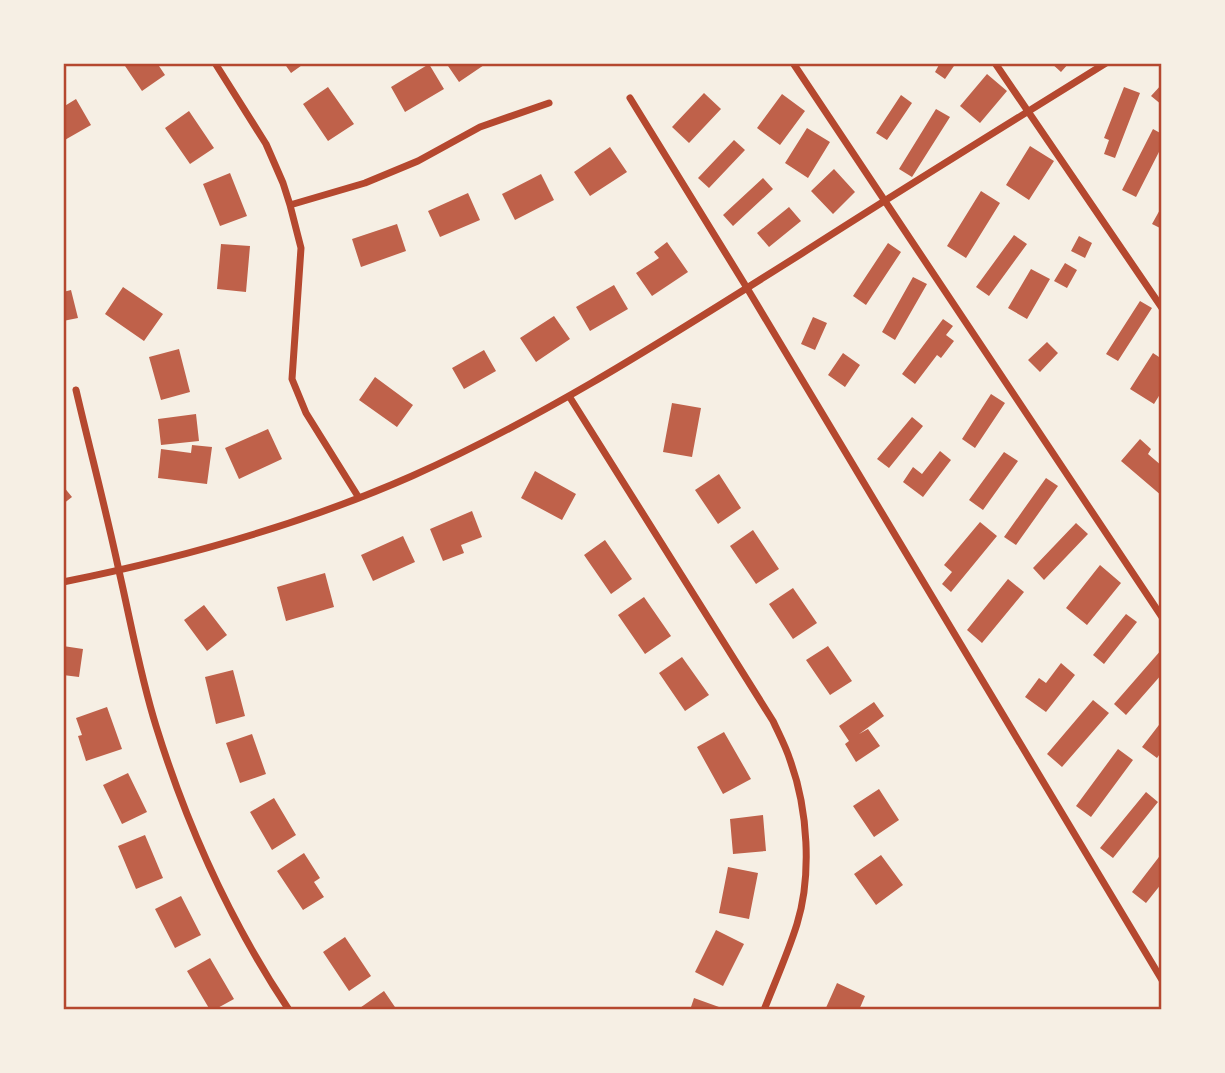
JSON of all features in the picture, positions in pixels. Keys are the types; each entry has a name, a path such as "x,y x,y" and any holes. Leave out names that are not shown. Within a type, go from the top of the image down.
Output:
{"street":[{"path":"215,63 266,144 283,183 301,248 292,379 306,413 359,498"},
{"path":"793,63 1162,617"},
{"path":"995,63 1162,308"},
{"path":"63,582 119,571 249,536 359,498 484,442 569,396 747,288 1107,63"},
{"path":"630,98 1159,969 1162,980"},
{"path":"290,205 365,183 418,161 480,127 549,103"},
{"path":"76,390 134,647 155,725 205,857 231,912 289,1010"},
{"path":"569,396 773,721 791,761 801,799 806,871 797,924 764,1010"}],"building":[{"path":"123,63 157,63 165,75 142,91"},
{"path":"284,63 305,63 291,73"},
{"path":"446,63 487,63 459,82"},
{"path":"940,63 956,63 945,79 935,72"},
{"path":"1051,63 1069,63 1061,72"},
{"path":"429,64 444,89 405,112 391,87"},
{"path":"987,74 1007,91 980,123 960,106"},
{"path":"1162,84 1162,105 1151,96"},
{"path":"328,87 354,124 328,141 303,104"},
{"path":"1124,87 1140,93 1115,158 1104,154 1109,140 1104,138"},
{"path":"704,93 721,109 689,143 672,127"},
{"path":"782,94 805,111 780,145 757,128"},
{"path":"901,95 912,103 887,140 876,133"},
{"path":"76,99 91,125 63,141 63,107"},
{"path":"936,109 950,117 912,177 899,169"},
{"path":"189,111 214,148 190,164 165,128"},
{"path":"807,128 830,142 808,178 785,163"},
{"path":"1153,129 1162,134 1162,146 1136,197 1122,190"},
{"path":"734,140 745,150 709,188 698,178"},
{"path":"1030,146 1054,161 1029,200 1006,185"},
{"path":"610,147 627,172 590,196 574,172"},
{"path":"834,169 855,192 833,214 811,191"},
{"path":"230,173 247,216 220,226 203,184"},
{"path":"541,174 554,200 515,220 502,194"},
{"path":"763,178 773,189 733,226 723,215"},
{"path":"981,191 1000,203 966,258 947,246"},
{"path":"468,193 480,220 440,237 428,211"},
{"path":"1162,206 1162,229 1152,224"},
{"path":"789,207 801,221 769,247 757,233"},
{"path":"397,224 406,251 361,267 352,239"},
{"path":"1014,235 1027,244 989,296 976,287"},
{"path":"1079,236 1092,243 1085,258 1071,251"},
{"path":"667,242 688,272 652,296 636,273 659,258 654,252"},
{"path":"888,243 901,252 866,305 853,296"},
{"path":"221,244 250,246 246,292 217,289"},
{"path":"1065,263 1077,270 1067,288 1054,281"},
{"path":"1031,269 1050,279 1027,319 1008,308"},
{"path":"913,277 927,284 895,340 882,332"},
{"path":"614,285 628,309 590,331 576,307"},
{"path":"123,287 163,314 144,341 105,314"},
{"path":"71,290 78,318 63,321 63,292"},
{"path":"1140,301 1152,308 1118,361 1106,354"},
{"path":"554,316 570,339 536,362 520,338"},
{"path":"813,317 827,323 815,350 801,344"},
{"path":"943,319 953,326 946,335 954,341 941,358 937,355 915,384 902,374"},
{"path":"1047,342 1058,353 1040,372 1028,360"},
{"path":"179,349 190,392 161,400 149,357"},
{"path":"484,350 496,371 464,389 452,368"},
{"path":"843,353 860,365 845,387 828,375"},
{"path":"1153,353 1162,359 1162,391 1154,404 1130,389"},
{"path":"375,377 413,405 397,427 359,400"},
{"path":"991,394 1005,403 975,448 962,439"},
{"path":"672,403 701,408 692,457 663,452"},
{"path":"196,414 199,441 161,445 158,419"},
{"path":"912,417 923,426 889,468 877,459"},
{"path":"268,429 282,459 239,479 225,448"},
{"path":"1140,439 1151,449 1148,454 1162,466 1162,496 1121,461"},
{"path":"192,445 212,447 207,484 158,478 161,449 191,453"},
{"path":"940,451 951,460 923,497 903,482 913,467 922,474"},
{"path":"1004,452 1018,461 983,510 969,500"},
{"path":"535,471 576,494 562,520 521,498"},
{"path":"719,474 741,508 718,524 695,490"},
{"path":"1046,478 1058,486 1016,545 1004,537"},
{"path":"63,486 72,497 63,504"},
{"path":"472,511 482,537 461,545 464,553 443,561 430,529"},
{"path":"980,522 997,536 951,592 942,584 952,572 944,565"},
{"path":"1076,523 1088,534 1044,580 1033,568"},
{"path":"753,530 779,569 756,584 730,546"},
{"path":"403,536 415,562 373,581 361,555"},
{"path":"605,540 632,579 611,594 584,555"},
{"path":"1100,565 1121,583 1087,625 1066,608"},
{"path":"325,573 334,607 286,621 277,587"},
{"path":"1008,579 1024,592 982,643 967,630"},
{"path":"793,588 817,623 793,639 769,604"},
{"path":"644,597 671,636 645,654 618,615"},
{"path":"204,605 227,635 207,651 184,620"},
{"path":"1126,614 1137,622 1104,664 1093,655"},
{"path":"63,646 83,649 79,677 63,675"},
{"path":"828,646 852,681 830,695 806,660"},
{"path":"1162,649 1162,674 1126,715 1114,704"},
{"path":"682,657 709,695 685,711 659,673"},
{"path":"1061,663 1075,675 1046,712 1025,697 1039,678 1046,683"},
{"path":"233,670 245,716 216,724 205,677"},
{"path":"1093,700 1109,713 1062,767 1047,754"},
{"path":"874,702 884,716 859,734 868,729 880,746 856,762 845,744 849,741 839,726"},
{"path":"107,707 122,749 86,761 78,736 82,735 76,718"},
{"path":"1162,721 1162,751 1157,758 1142,747"},
{"path":"724,732 751,779 723,794 697,747"},
{"path":"252,734 266,774 240,783 226,743"},
{"path":"1118,749 1133,760 1091,817 1076,806"},
{"path":"128,773 147,812 122,824 103,785"},
{"path":"879,789 899,820 874,837 853,806"},
{"path":"1146,792 1158,802 1113,858 1100,848"},
{"path":"274,798 296,835 272,850 250,812"},
{"path":"763,815 766,851 733,854 730,819"},
{"path":"145,835 163,878 136,889 118,846"},
{"path":"304,853 320,878 314,882 324,897 303,910 277,871"},
{"path":"1162,853 1162,883 1146,903 1132,892"},
{"path":"881,855 903,885 876,905 854,874"},
{"path":"728,867 758,873 749,919 719,913"},
{"path":"181,896 201,935 175,948 155,909"},
{"path":"716,930 744,944 723,986 695,972"},
{"path":"345,937 371,976 349,991 323,952"},
{"path":"210,958 234,999 214,1010 210,1010 187,971"},
{"path":"837,983 865,996 859,1010 825,1010"},
{"path":"384,991 397,1010 357,1010"},
{"path":"694,998 719,1007 718,1010 690,1010"}]}
